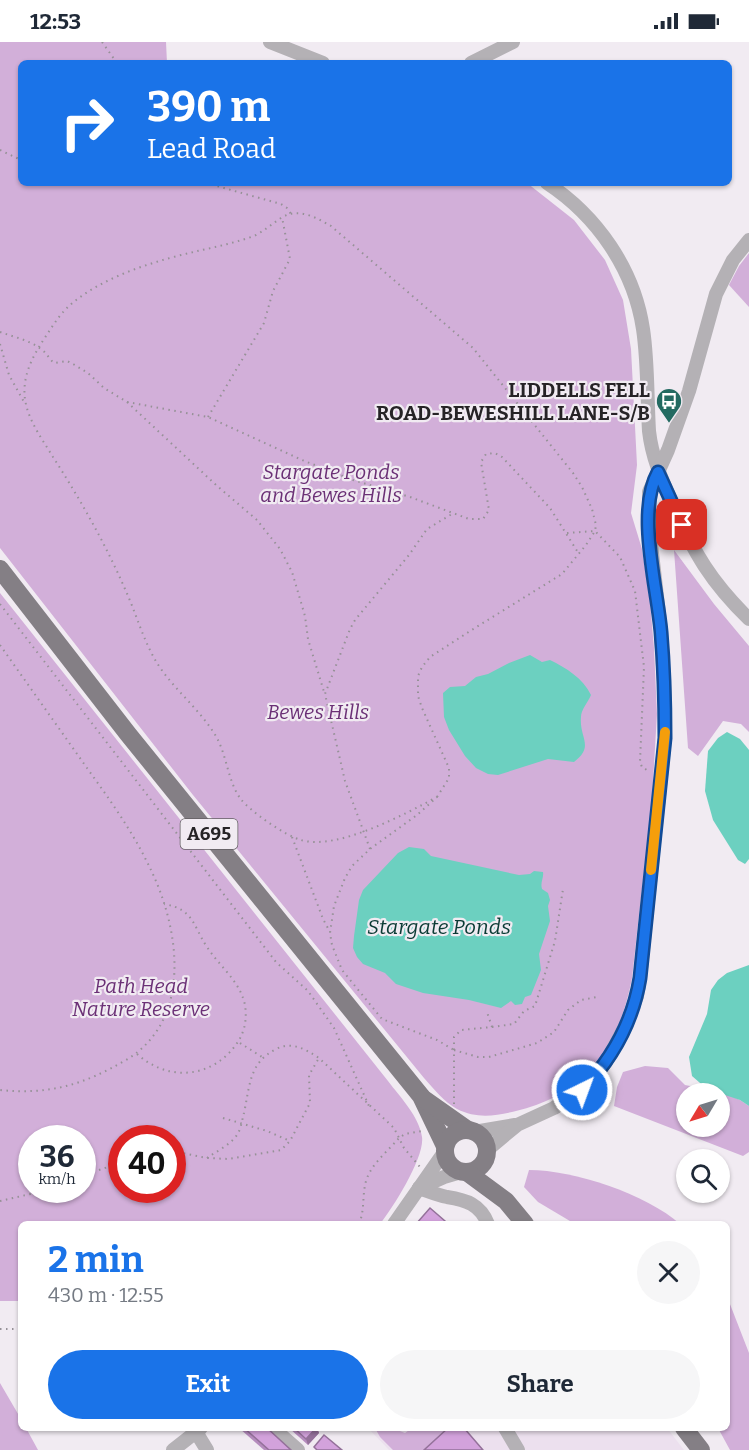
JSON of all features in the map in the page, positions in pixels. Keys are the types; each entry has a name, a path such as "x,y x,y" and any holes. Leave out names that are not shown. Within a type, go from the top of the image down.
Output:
{"main road":[{"name":"A695","path":"0,569 128,734 421,1096 445,1149 448,1162 506,1201 523,1221"},
{"name":"A695","path":"421,1096 483,1139 506,1201"},
{"path":"445,1149 455,1133 471,1131"},
{"path":"464,1172 479,1168 487,1152"},
{"path":"686,1431 701,1450"}],"street":[{"path":"270,42 315,60"},
{"path":"477,60 513,42"},
{"path":"550,186 594,224 617,256 635,294 644,330 649,430 658,472 697,556 719,588 749,619"},
{"path":"471,1131 517,1125 554,1108 582,1090 606,1062 627,1023 637,996 662,775 665,702 661,631 648,510 651,486 668,450 689,391 716,294 733,260 749,240"},
{"path":"487,1152 517,1125"},
{"path":"396,1221 445,1149"},
{"path":"418,1188 444,1177 464,1172"},
{"path":"418,1188 473,1203 482,1211 487,1221"},
{"path":"173,1450 197,1431"},
{"path":"198,1431 207,1450"},
{"path":"276,1431 298,1450"},
{"path":"506,1431 518,1450"}],"path":[{"path":"102,42 115,60"},
{"path":"0,150 18,159"},
{"path":"218,186 281,204 291,214"},
{"path":"25,404 26,375 39,347 58,317 69,306 109,281 133,270 254,236 282,217 291,214 311,215 331,226 473,348 582,487 592,509 595,531 620,557 635,591 644,667 640,762 645,770 662,775"},
{"path":"208,417 264,323 273,291 290,258 282,217"},
{"path":"0,332 39,347 54,363 73,364 127,402 256,520 280,549 292,572 305,616 308,639 325,694 345,781 370,849"},
{"path":"0,344 9,375 30,418 77,494 117,570 158,665 207,723 217,739 240,798 246,805 292,837 310,842 330,842 363,831 437,797"},
{"path":"127,402 208,417 332,472 478,521 487,516 489,504 481,462 486,454 495,453 502,457 550,508 579,554"},
{"path":"325,694 350,629 356,620 409,555 427,529 452,514"},
{"path":"566,533 595,531"},
{"path":"330,933 334,906 352,867 370,849 417,815 437,797 449,778 449,768 418,696 417,685 422,667 430,657 470,630 562,574 595,531"},
{"path":"0,604 276,962 308,991 334,1028 369,1106"},
{"path":"0,645 131,832 151,869 164,904 175,962 174,985 169,1009 161,1027 148,1044 136,1054 85,1082 61,1089 37,1092 0,1090"},
{"path":"292,837 342,970 382,1019 437,1040 454,1050 489,1057 537,1043 554,1032 568,1010 581,1000 597,997"},
{"path":"454,1107 454,1037 461,1030 514,1024 524,1011 535,1006 555,941 563,889"},
{"path":"136,1054 147,1063 159,1068 196,1073 207,1070 222,1060 240,1042 246,1017 241,992 209,951 192,919 185,911 164,904"},
{"path":"487,1012 492,1027"},
{"path":"240,1042 262,1057"},
{"path":"207,1158 231,1142 238,1133 253,1071 262,1057 282,1046 291,1044 305,1049 318,1058 394,1128 410,1156 420,1167"},
{"path":"186,1154 228,1159 281,1150 290,1141 310,1103 309,1075 318,1058"},
{"path":"223,1118 242,1122 290,1141"},
{"path":"360,1221 367,1179 378,1162 405,1134 428,1129"},
{"path":"0,1201 18,1197"},
{"path":"0,1329 18,1329"}],"shaded area":[{"path":"371,1431 669,1431 684,1450 389,1450"}],"green space":[{"name":"Stargate Ponds and Bewes Hills","path":"0,42 166,42 167,60 18,60 18,186 531,186 574,220 605,260 623,300 631,349 637,465 631,513 642,549 650,602 657,714 652,799 632,978 618,1026 596,1064 562,1093 516,1111 486,1116 472,1114 457,1109 443,1099 193,795 0,548"},
{"path":"749,253 749,307 729,285"},
{"path":"674,550 749,646 749,732 741,724 723,721 698,756 688,748"},
{"name":"Path Head Nature Reserve","path":"0,593 403,1100 413,1114 422,1137 419,1157 400,1195 382,1221 18,1221 18,1301 0,1301"},
{"path":"645,1066 668,1068 683,1083 676,1083 676,1130 614,1106 617,1087 623,1072"},
{"path":"730,1095 749,1106 749,1152 743,1156 730,1149 694,1137 730,1137"},
{"path":"529,1170 567,1174 629,1194 666,1213 676,1221 570,1221 538,1202 524,1187"},
{"path":"730,1304 749,1353 749,1450 730,1450 720,1431 730,1431"},
{"path":"0,1383 18,1414 18,1431 28,1431 38,1450 0,1450"},
{"path":"377,1431 405,1433 408,1431 444,1431 424,1450 393,1450"}],"water":[{"path":"530,655 542,662 550,660 568,670 588,689 591,695 581,714 585,741 584,751 574,762 548,759 498,775 488,774 476,768 465,756 449,730 444,717 443,693 450,687 465,686 476,677"},
{"path":"727,732 740,739 749,750 749,859 745,864 738,860 713,820 705,791 708,751 718,738"},
{"name":"Stargate Ponds","path":"409,847 424,849 431,856 519,875 530,874 534,871 543,872 542,889 548,893 550,900 548,906 550,921 539,954 541,970 531,995 525,997 522,1004 515,1005 511,1001 501,1008 469,1000 423,993 396,984 385,973 363,964 357,957 353,948 354,936 359,900 363,890 398,853"},
{"path":"749,965 749,1106 730,1097 730,1083 700,1083 692,1076 689,1057 707,1014 711,990 727,973"}],"building":[{"path":"430,1208 445,1221 419,1221"},
{"path":"247,1431 270,1431 291,1450 269,1450"},
{"path":"297,1431 313,1431 306,1439"},
{"path":"445,1431 467,1431 483,1450 424,1450"},
{"path":"324,1435 342,1450 317,1450 314,1447"}],"slow traffic":[{"path":"651,870 665,732"}],"place":[{"name":"LIDDELLS FELL ROAD-BEWESHILL LANE-S/B","path":"669,424"}],"route":[{"path":"582,1090 595,1077 619,1040 633,1011 640,978 665,738 661,631 648,510 649,492 658,472 682,525"}],"park label":[{"name":"Bewes Hills","path":"318,712"}]}
